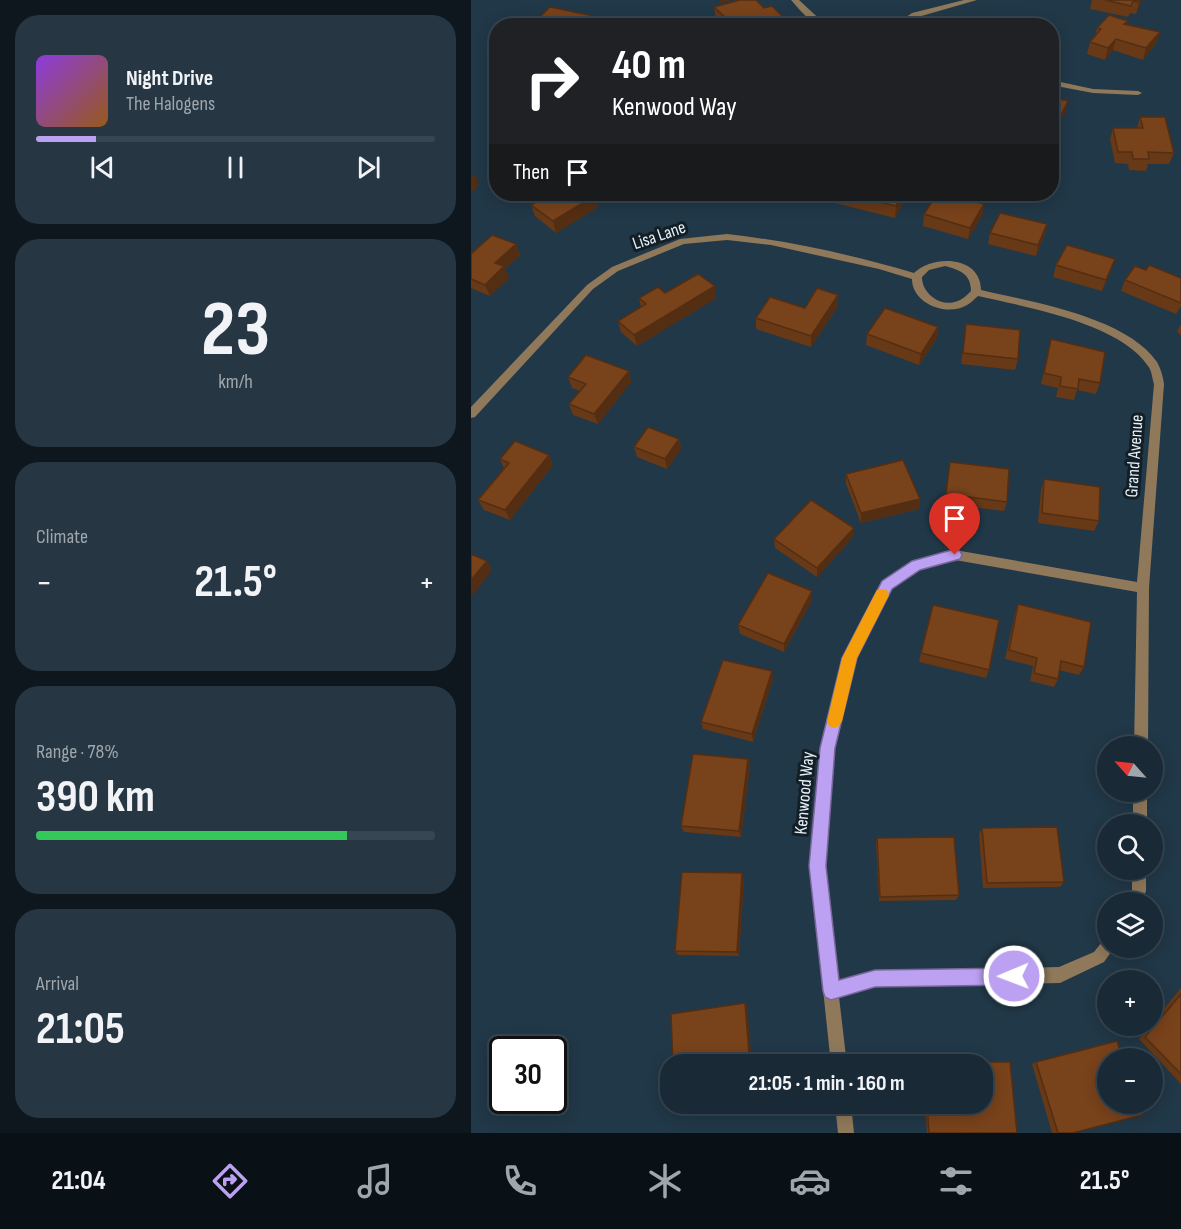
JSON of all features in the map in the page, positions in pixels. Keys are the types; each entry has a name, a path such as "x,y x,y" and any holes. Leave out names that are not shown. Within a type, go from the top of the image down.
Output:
{"street":[{"path":"795,0 814,18"},
{"path":"910,18 972,0"},
{"path":"1059,84 1093,91 1138,93"},
{"name":"Lisa Lane","path":"471,414 589,287 615,269 683,241 727,237 771,242 880,266 917,277"},
{"path":"935,264 957,265 972,274 978,285 977,292 964,303 953,306 938,305 920,295 915,288 917,277 926,268 935,264"},
{"name":"Grand Avenue","path":"977,292 1099,325 1122,335 1138,347 1153,364 1159,384 1143,588 1141,736"},
{"name":"Kenwood Way","path":"838,1054 817,866 827,748 850,658 887,585 917,566 955,555 1143,588"},
{"path":"831,991 875,979 1061,975 1097,957"},
{"path":"844,1114 846,1133"}],"building":[{"path":"740,0 756,0 764,8 772,6 782,16 726,18 714,7"},
{"path":"1105,0 1140,0 1139,2 1133,1 1131,6"},
{"path":"550,7 598,17 597,18 539,18"},
{"path":"1109,15 1128,21 1124,24 1160,32 1146,48 1116,39 1108,48 1090,42 1101,29 1097,28"},
{"path":"1059,99 1068,101 1059,118"},
{"path":"1140,117 1165,117 1174,153 1148,152 1149,159 1133,159 1132,152 1118,152 1113,128 1143,128"},
{"path":"538,201 586,201 553,221 531,205"},
{"path":"874,201 898,201 896,206"},
{"path":"932,201 973,201 984,204 970,228 924,214"},
{"path":"1000,213 1047,224 1038,245 990,233"},
{"path":"492,235 516,244 495,263 504,266 485,285 471,279 471,254"},
{"path":"1067,245 1115,259 1106,280 1056,265"},
{"path":"1149,265 1181,278 1181,303 1125,280 1135,266 1146,270"},
{"path":"698,274 715,286 634,335 618,321 646,304 639,298 658,287 665,293"},
{"path":"817,288 838,295 811,336 756,318 770,297 805,308"},
{"path":"885,308 938,327 921,354 867,334"},
{"path":"966,324 1020,330 1018,359 963,353"},
{"path":"1051,339 1105,352 1100,383 1079,379 1078,389 1060,386 1061,377 1044,373"},
{"path":"586,355 629,371 594,414 569,404 586,384 568,377"},
{"path":"648,427 679,439 665,459 634,447"},
{"path":"515,441 549,455 505,510 478,500 509,463 500,459"},
{"path":"903,460 920,499 861,513 846,474"},
{"path":"950,462 1009,469 1007,502 946,494"},
{"path":"1044,479 1100,487 1099,521 1042,513"},
{"path":"811,500 854,528 817,568 774,539"},
{"path":"471,554 487,561 471,580"},
{"path":"768,573 812,591 784,644 738,625"},
{"path":"1018,604 1091,622 1084,667 1061,661 1058,679 1034,673 1037,658 1009,650"},
{"path":"933,605 999,620 989,670 921,653"},
{"path":"723,660 772,671 752,734 701,722"},
{"path":"693,754 748,759 739,831 681,826"},
{"path":"1057,827 1064,882 987,883 982,828"},
{"path":"954,837 959,895 880,897 877,838"},
{"path":"682,872 742,873 737,952 675,951"},
{"path":"1181,994 1181,1074 1163,1056 1163,1048 1156,1048 1145,1037 1163,1036 1163,1016"},
{"path":"745,1003 749,1054 673,1054 671,1014"},
{"path":"1117,1041 1119,1048 1097,1048 1097,1114 1142,1115 1073,1133 1058,1133 1036,1062"},
{"path":"993,1062 1010,1062 1017,1133 929,1133 928,1114 993,1114"}],"slow traffic":[{"path":"834,721 850,658 882,595"}],"route":[{"path":"955,555 917,566 887,585 850,658 827,748 817,866 831,991 875,979 1014,976"}]}
